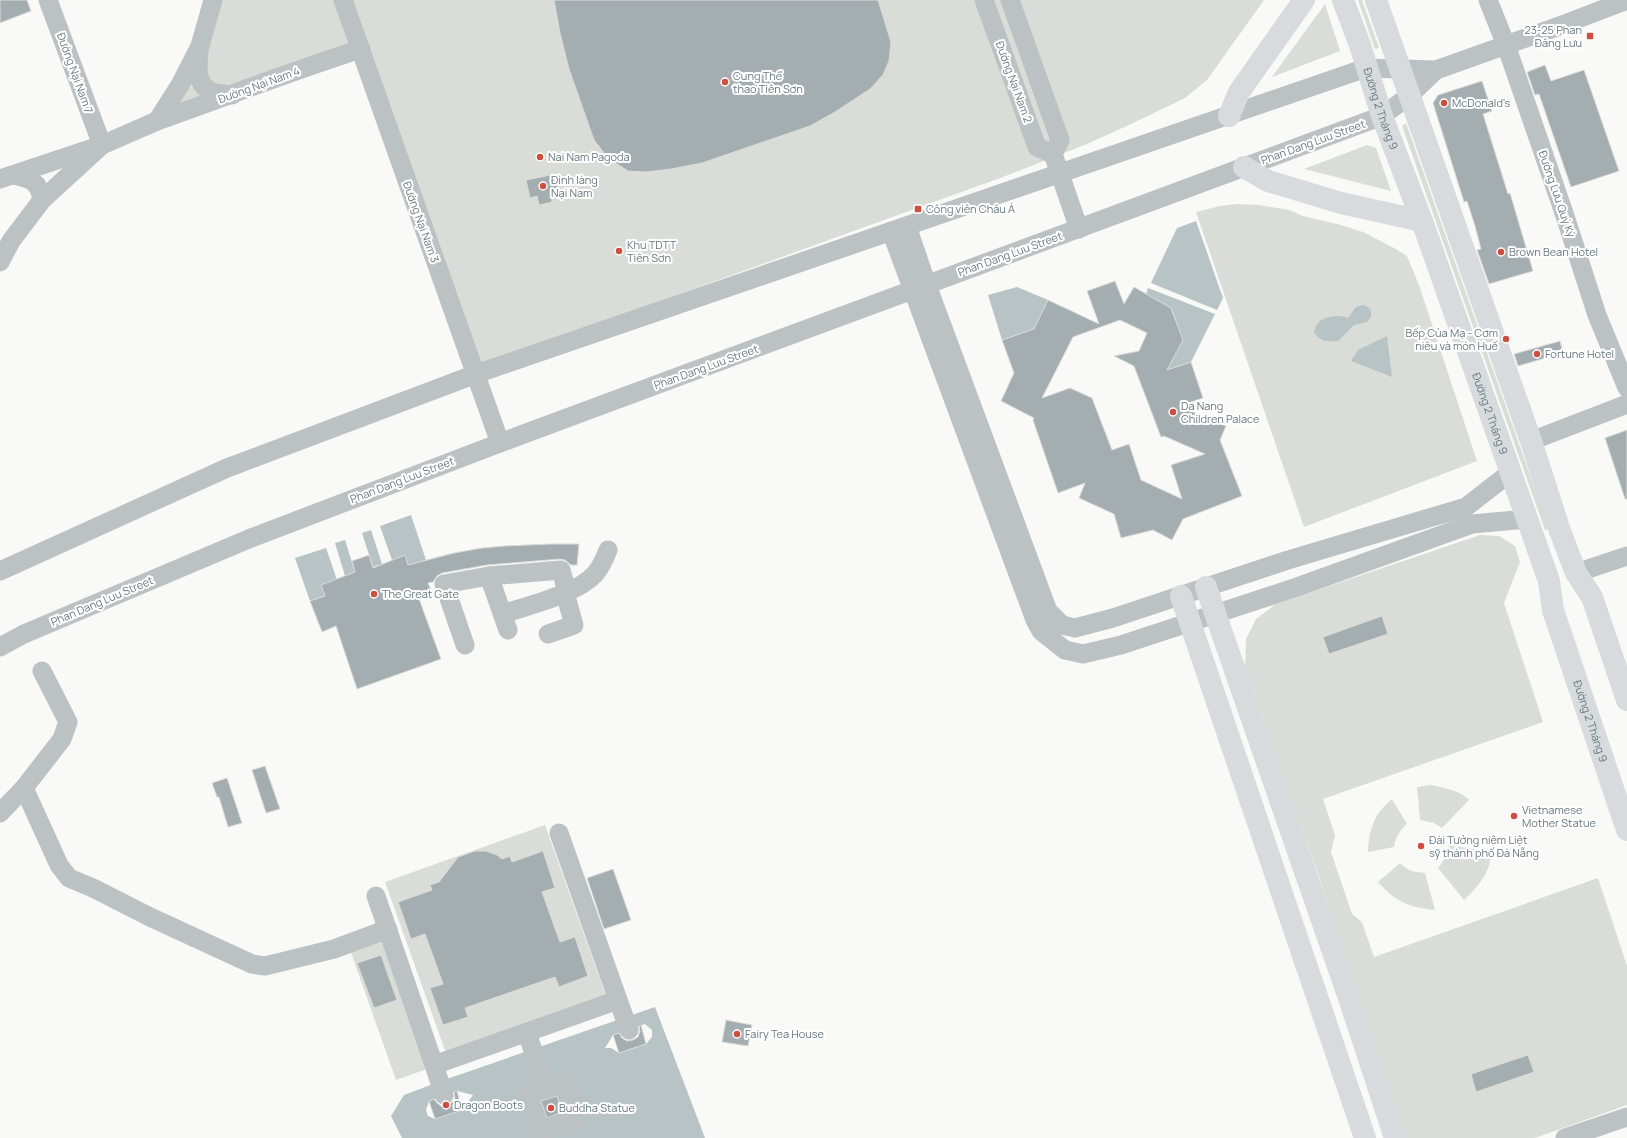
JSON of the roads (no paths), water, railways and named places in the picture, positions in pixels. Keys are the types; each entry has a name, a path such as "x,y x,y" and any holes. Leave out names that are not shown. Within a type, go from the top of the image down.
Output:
{"main road":[{"path":"1229,116 1239,92 1304,0"},
{"name":"Đường 2 Tháng 9","path":"1343,0 1382,116 1422,221 1549,581 1553,610 1627,830"},
{"path":"1376,0 1531,441 1560,531 1576,573 1592,597 1627,700"},
{"path":"1244,167 1268,181 1341,203 1422,221"},
{"path":"1549,581 1576,573"},
{"path":"1206,587 1350,1001 1395,1138"},
{"path":"1181,596 1243,781 1323,1010 1365,1138"},
{"path":"1243,781 1270,772"},
{"path":"1323,1010 1350,1001"}],"street":[{"name":"Đường Nại Nam 7","path":"48,0 102,145"},
{"path":"157,121 180,85 200,46 213,0"},
{"name":"Đường Nại Nam 3","path":"343,0 500,443"},
{"name":"Đường Nại Nam 2","path":"984,0 1037,147 1053,154"},
{"path":"1010,0 1060,140 1053,154 1079,229"},
{"name":"Đường Lưu Quý Kỳ","path":"1488,0 1506,45 1564,213 1597,315 1627,388"},
{"path":"0,571 227,468 476,374 1366,68 1436,70 1626,0"},
{"path":"200,46 198,72 201,83 210,91 232,95"},
{"name":"Đường Nại Nam 4","path":"102,145 157,121 360,49"},
{"name":"Phan Dang Luu Street","path":"0,647 24,634 251,538 500,443 1382,116 1410,95 1436,70"},
{"path":"7,177 102,145"},
{"path":"0,262 11,241 42,200 102,145"},
{"path":"7,177 29,179 41,190 42,200"},
{"path":"899,229 1035,620 1041,631 1065,650 1083,654 1121,645 1297,587 1472,524 1527,519"},
{"path":"920,288 1048,611 1062,625 1075,628 1113,618 1288,560 1466,508 1511,472"},
{"path":"1531,441 1627,404"},
{"path":"489,576 506,622 588,582 601,566 608,550"},
{"path":"1576,573 1627,556"},
{"path":"465,645 444,584 489,576 561,570 574,625 548,634"},
{"path":"0,814 24,788 62,739 68,722 42,671"},
{"path":"24,788 59,865 69,878 93,888 150,917 222,948 238,958 252,964 265,966 334,949 388,929"},
{"path":"559,833 629,1030"},
{"path":"376,896 444,1096"},
{"path":"434,1065 618,1000"},
{"path":"527,1033 546,1088"},
{"path":"1565,1138 1627,1117"}],"place":[{"name":"23-25 Phan Đăng Lưu","path":"1590,36"},
{"name":"Cung Thể thao Tiên Sơn","path":"725,82"},
{"name":"McDonald's","path":"1444,103"},
{"name":"Nai Nam Pagoda","path":"540,157"},
{"name":"Đình làng Nại Nam","path":"543,186"},
{"name":"Công viên Châu Á","path":"918,209"},
{"name":"Khu TDTT Tiên Sơn","path":"619,251"},
{"name":"Brown Bean Hotel","path":"1501,252"},
{"name":"Bếp Của Mạ - Cơm niêu và món Huế","path":"1506,339"},
{"name":"Fortune Hotel","path":"1537,354"},
{"name":"Da Nang Children Palace","path":"1173,412"},
{"name":"The Great Gate","path":"374,594"},
{"name":"Vietnamese Mother Statue","path":"1514,816"},
{"name":"Đài Tưởng niệm Liệt sỹ thành phố Đà Nẵng","path":"1421,846"},
{"name":"Fairy Tea House","path":"737,1034"},
{"name":"Dragon Boots","path":"446,1105"},
{"name":"Buddha Statue","path":"551,1108"}]}
